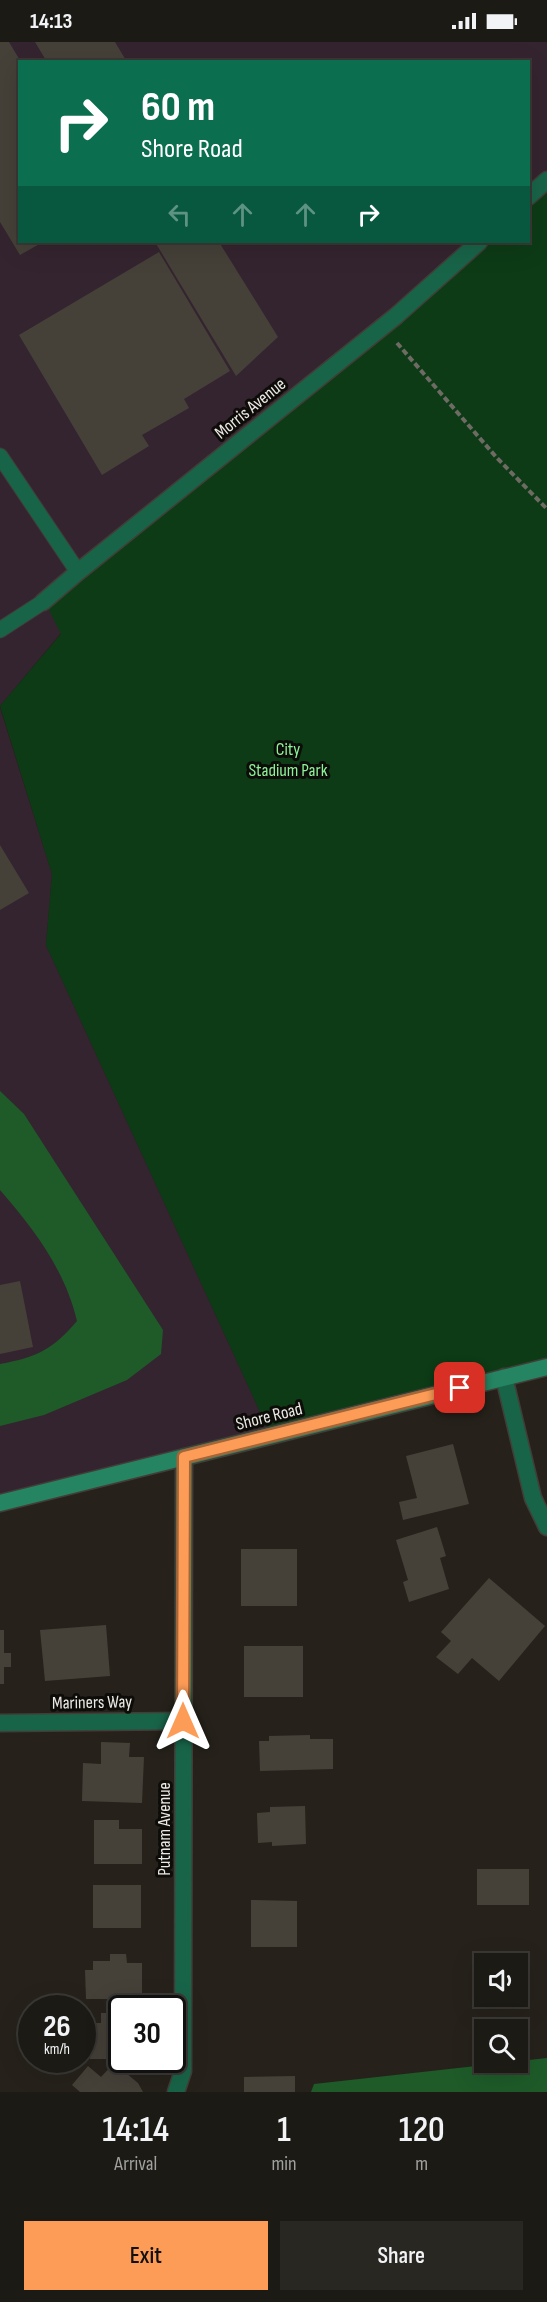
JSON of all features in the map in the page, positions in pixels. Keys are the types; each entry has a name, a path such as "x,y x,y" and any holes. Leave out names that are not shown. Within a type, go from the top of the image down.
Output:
{"main road":[{"name":"Shore Road","path":"0,1503 547,1367"}],"street":[{"path":"530,195 547,180"},
{"name":"Morris Avenue","path":"43,602 383,327 478,243"},
{"path":"504,1377 533,1498 547,1527"},
{"name":"Putnam Avenue","path":"176,2092 183,2071 184,1457"},
{"name":"Mariners Way","path":"0,1723 183,1721"}],"lane":[{"path":"0,456 78,572"},
{"path":"0,630 43,602"}],"path":[{"path":"383,327 497,458 547,509"}],"shaded area":[{"path":"0,42 547,42 547,171 530,186 530,60 18,60 18,243 468,243 61,633 0,706"},
{"path":"0,708 52,874 46,945 272,1438 0,1504"}],"green space":[{"name":"City Stadium Park","path":"547,171 547,1370 272,1438 46,945 52,874 0,706 61,634 46,604 468,243 530,243 530,186"},
{"path":"0,1091 24,1114 163,1330 161,1354 127,1380 44,1415 0,1426 0,1364 43,1351 60,1339 77,1321 65,1284 47,1251 0,1190"},
{"path":"547,2058 547,2092 311,2092 314,2084 474,2066 474,2073 528,2073 528,2060"}],"building":[{"path":"0,42 9,42 20,60 18,243 41,243 20,255 0,222"},
{"path":"35,42 115,42 126,60 46,60"},
{"path":"156,243 220,243 278,337 236,376"},
{"path":"159,252 230,371 184,399 189,408 142,435 149,446 102,475 19,335"},
{"path":"0,845 29,893 0,910"},
{"path":"20,1281 33,1347 0,1354 0,1285"},
{"path":"453,1444 469,1504 403,1520 399,1502 417,1498 406,1456"},
{"path":"437,1527 446,1556 440,1558 449,1589 409,1602 403,1582 408,1580 396,1540"},
{"path":"241,1549 297,1549 297,1606 241,1606"},
{"path":"489,1578 545,1626 499,1681 472,1658 458,1674 436,1657 451,1641 441,1632"},
{"path":"106,1625 110,1676 45,1681 40,1630"},
{"path":"0,1630 4,1630 4,1653 11,1653 11,1667 4,1667 4,1684 0,1684"},
{"path":"244,1646 303,1646 303,1697 244,1697"},
{"path":"310,1735 310,1739 333,1739 333,1769 260,1771 259,1741 269,1741 269,1736"},
{"path":"101,1742 130,1743 129,1757 144,1757 142,1803 82,1801 83,1763 101,1764"},
{"path":"305,1806 306,1844 272,1846 272,1842 258,1843 257,1813 270,1812 270,1807"},
{"path":"94,1820 119,1820 119,1829 142,1829 142,1864 94,1864"},
{"path":"477,1869 529,1869 529,1905 477,1905"},
{"path":"93,1885 141,1885 141,1928 93,1928"},
{"path":"251,1900 297,1901 297,1947 251,1947"},
{"path":"110,1954 126,1954 127,1963 142,1963 142,1995 108,1995 108,1999 96,1999 96,1995 86,1995 85,1970 93,1970 93,1961 110,1961"},
{"path":"101,2013 108,2013 108,2059 96,2059 96,2023 101,2023"},
{"path":"108,2069 108,2073 126,2073 138,2083 143,2092 80,2092 72,2085 82,2073 96,2073 101,2077"},
{"path":"295,2076 295,2092 244,2092 244,2077"}],"route":[{"path":"183,1721 184,1457 460,1388"}]}
